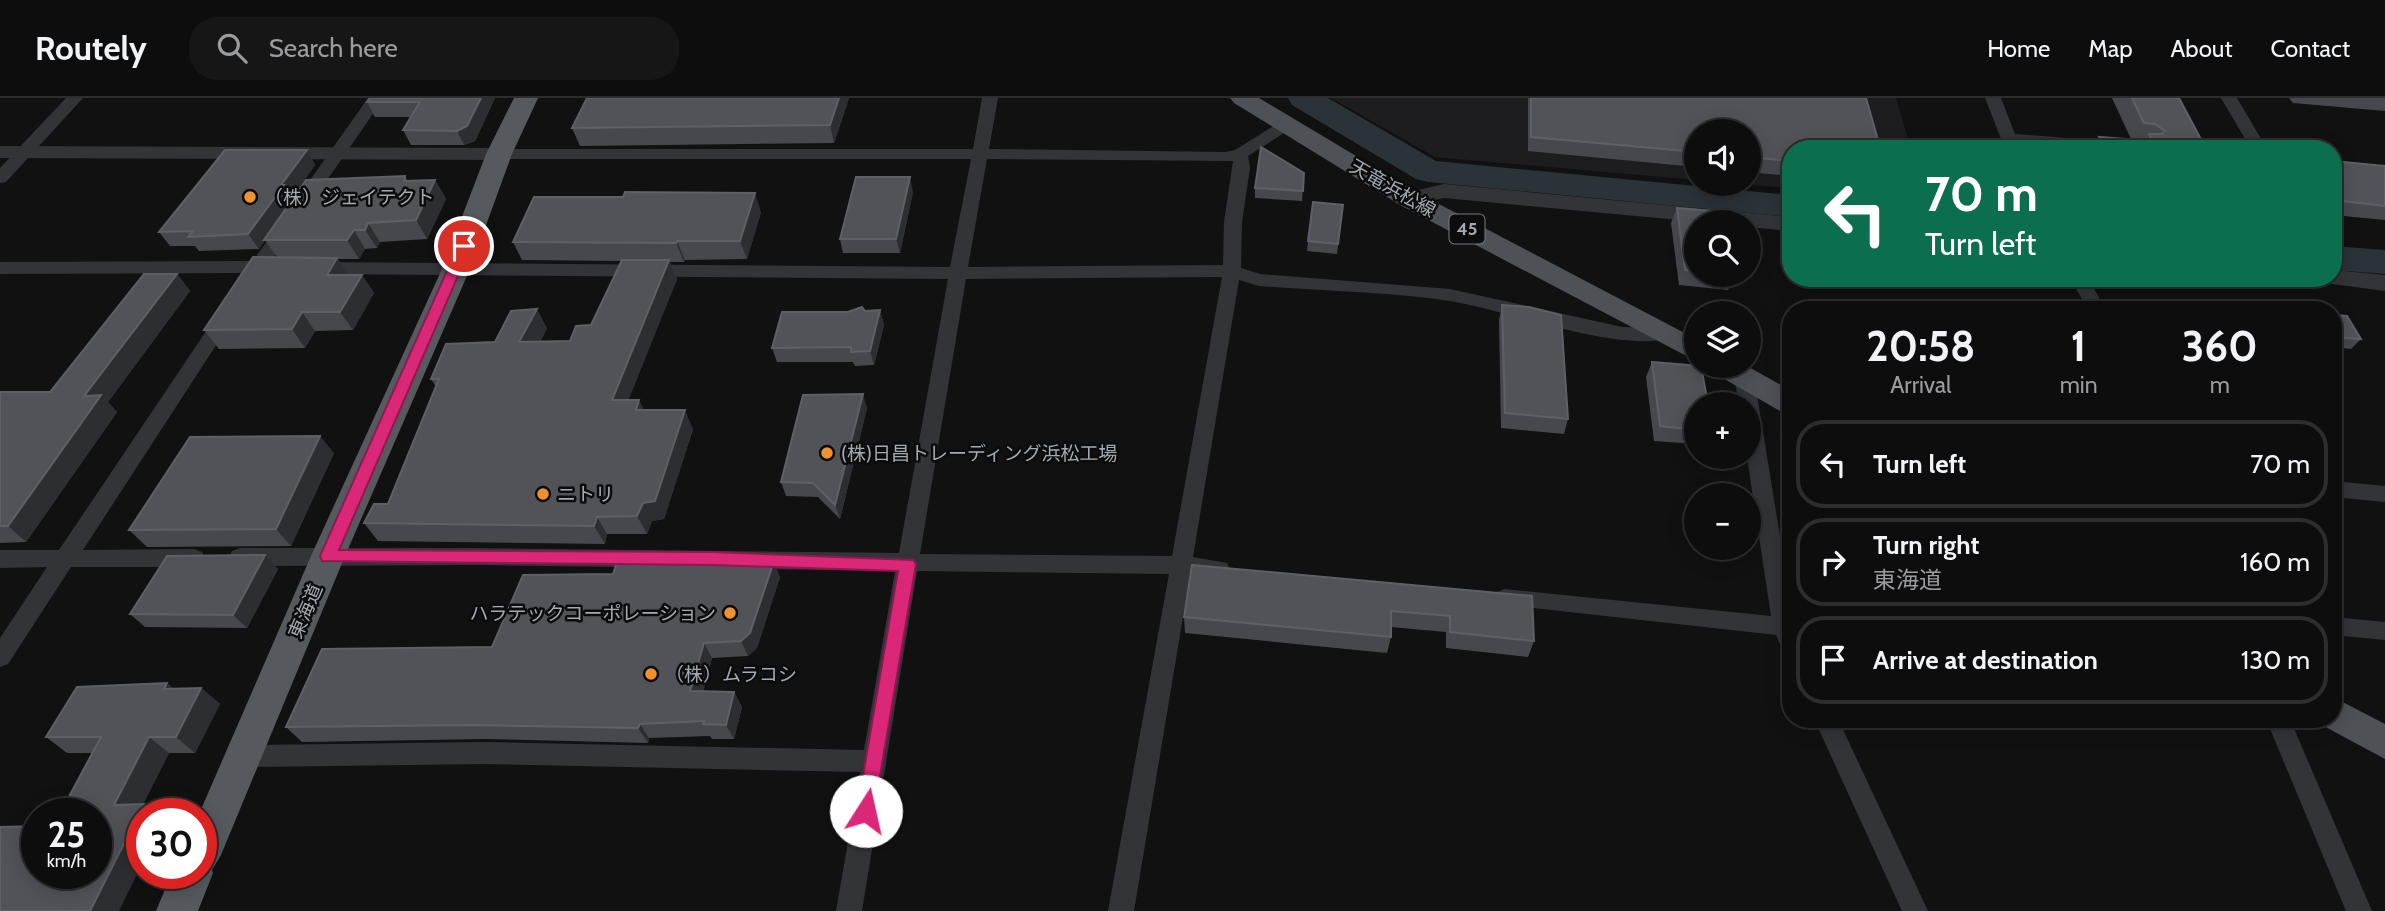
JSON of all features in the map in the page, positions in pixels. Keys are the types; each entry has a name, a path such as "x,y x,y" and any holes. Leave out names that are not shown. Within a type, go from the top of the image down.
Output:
{"highway":[{"name":"東海道","path":"217,818 328,556 456,269 499,154 526,98"},
{"path":"177,911 186,889"}],"main road":[{"name":"天竜浜松線","path":"1242,98 1409,199 1684,344"},
{"path":"1746,378 1782,398"},
{"path":"2342,718 2385,743"}],"street":[{"path":"0,178 75,98"},
{"path":"0,657 239,295 376,98"},
{"path":"849,911 990,98"},
{"path":"1993,98 2010,140"},
{"path":"2229,98 2254,140"},
{"path":"0,152 1226,157 1240,154 1286,125"},
{"path":"1121,911 1232,271 1233,222 1242,168 1240,154"},
{"path":"1409,199 1444,191 1782,223"},
{"path":"0,268 293,267 960,273 1232,271 1259,280 1450,295 1622,334 1663,333"},
{"path":"2342,279 2385,283"},
{"path":"1735,378 1782,603"},
{"path":"2342,490 2385,495"},
{"path":"0,559 328,556 713,559 908,564 1182,565 1237,570"},
{"path":"1483,596 1782,631"},
{"path":"2342,626 2385,631"},
{"path":"1830,728 1915,911"},
{"path":"2282,728 2359,911"},
{"path":"244,756 485,753 875,761"}],"shaded area":[{"path":"1331,98 1896,98 1908,140 1782,140 1782,187 1761,186 1761,119 1684,119 1684,179 1435,157"}],"building":[{"path":"370,98 481,98 467,126 457,131 403,130 420,102 367,102"},
{"path":"587,98 839,98 830,125 572,128"},
{"path":"1531,98 1866,98 1878,140 1782,140 1782,160 1761,158 1761,119 1684,119 1684,151 1531,137"},
{"path":"2132,98 2179,98 2201,140 2152,140 2149,134 2162,134 2165,131 2155,124 2144,123"},
{"path":"2099,137 2139,140 2100,140"},
{"path":"1261,147 1304,173 1303,191 1255,188"},
{"name":"（株）ジェイテクト","path":"225,150 307,150 248,234 188,237 193,231 159,232"},
{"path":"2342,162 2385,166 2385,206 2342,201"},
{"path":"405,176 404,181 435,180 416,220 368,223 365,230 354,230 347,240 264,240 306,180"},
{"path":"856,177 910,177 896,239 840,239"},
{"path":"625,192 755,193 740,241 513,242 534,197 623,197"},
{"path":"1313,202 1343,205 1338,244 1308,241"},
{"path":"1677,208 1700,210 1684,210 1684,262"},
{"path":"253,257 337,258 327,275 362,275 340,312 302,312 292,329 204,330"},
{"path":"622,260 669,260 612,400 639,400 636,410 685,410 655,501 643,503 637,516 597,517 594,526 364,523 374,504 388,504 439,379 431,379 446,344 495,342 511,311 537,309 519,342 570,341 576,326 591,325"},
{"path":"144,274 177,274 84,396 101,395 8,526 0,526 0,392 50,392"},
{"path":"1502,305 1529,307 1561,315 1568,419 1505,413"},
{"path":"862,307 865,311 880,310 870,351 851,352 851,347 772,348 782,312 848,312"},
{"path":"2342,316 2347,316 2361,339 2342,338"},
{"path":"1652,362 1684,365 1684,378 1703,378 1706,392 1684,392 1684,429 1660,426"},
{"name":"(株)日昌トレーディング浜松工場","path":"863,394 835,505 813,483 781,482 803,395"},
{"path":"320,436 276,529 129,530 190,437"},
{"path":"265,555 233,615 130,614 167,556"},
{"path":"774,561 750,633 741,641 704,643 690,691 734,692 726,725 703,724 704,721 640,724 638,728 473,725 286,727 322,649 492,647 523,575 613,574 617,562"},
{"path":"1192,565 1532,596 1534,641 1450,632 1450,616 1391,611 1391,637 1184,617"},
{"path":"167,683 164,689 201,688 176,737 149,737 114,805 126,805 126,840 112,867 112,798 68,798 101,737 46,737 77,687"},
{"path":"21,826 21,889 101,889 90,911 0,911 0,827"}],"waterway":[{"path":"1304,98 1428,171 1782,205"},
{"path":"2342,259 2385,262"}],"place":[{"name":"（株）ジェイテクト","path":"250,197"},
{"name":"(株)日昌トレーディング浜松工場","path":"827,453"},
{"name":"ニトリ","path":"543,494"},
{"name":"ハラテックコーポレーション","path":"730,613"},
{"name":"（株）ムラコシ","path":"651,674"}],"route":[{"path":"464,246 328,556 713,559 908,564 866,811"}]}
